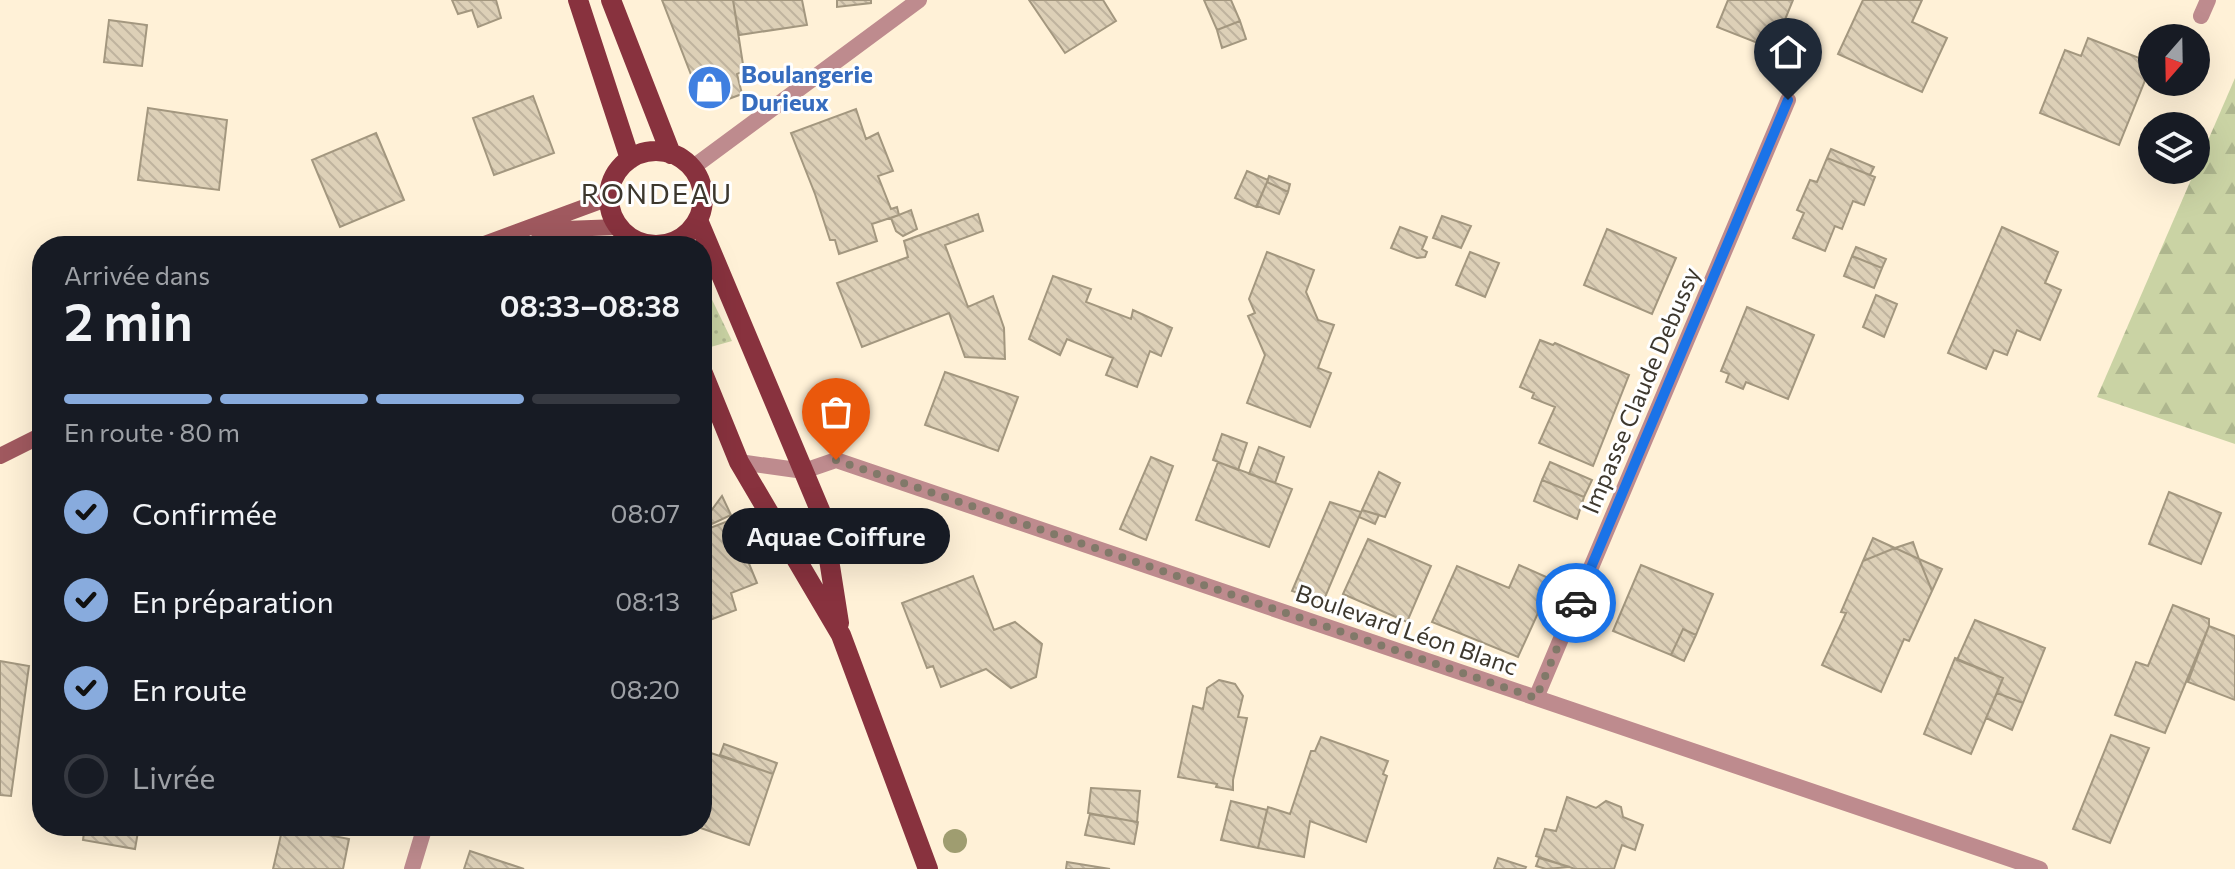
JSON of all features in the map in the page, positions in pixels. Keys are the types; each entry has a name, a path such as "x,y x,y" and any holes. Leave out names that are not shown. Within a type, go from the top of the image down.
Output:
{"main road":[{"path":"578,0 630,159"},
{"path":"611,0 671,154"},
{"path":"625,236 611,213 611,183 618,169 630,159 643,152 657,151 671,154 692,168 700,179 703,207 698,220 682,236"},
{"path":"698,220 705,236"},
{"path":"712,253 822,515 841,635"},
{"path":"712,396 739,462 841,635 928,869"}],"street":[{"path":"692,168 919,0"},
{"path":"2201,16 2208,0"},
{"name":"Impasse Claude Debussy","path":"1536,698 1788,100"},
{"path":"506,236 609,198"},
{"path":"520,231 625,236"},
{"path":"0,456 32,440"},
{"name":"Boulevard Léon Blanc","path":"804,471 836,460 2040,869"},
{"path":"739,462 804,471"},
{"path":"412,869 422,836"}],"green space":[{"path":"2235,78 2235,444 2097,397 2189,184 2210,184 2210,136"},
{"path":"712,300 732,341 712,347"}],"building":[{"path":"452,0 496,0 501,18 478,27 472,10 458,14"},
{"path":"662,0 733,0 744,71 737,74 742,94 704,108"},
{"path":"733,0 802,0 807,25 739,35"},
{"path":"837,0 871,0 871,3 837,7"},
{"path":"1029,0 1103,0 1116,21 1065,53"},
{"path":"1204,0 1231,0 1240,21 1217,30"},
{"path":"1728,0 1793,0 1773,49 1717,27"},
{"path":"1863,0 1922,0 1912,22 1947,38 1922,92 1838,54"},
{"path":"109,20 147,25 142,66 104,62"},
{"path":"1240,21 1246,39 1222,48 1217,30"},
{"path":"2088,38 2138,58 2139,96 2119,145 2040,113 2065,50 2081,56"},
{"path":"533,96 554,153 494,175 473,118"},
{"path":"148,108 227,120 219,190 138,180"},
{"path":"856,109 866,139 878,133 893,171 878,176 891,209 897,207 899,215 872,224 877,241 839,254 835,240 830,240 791,133"},
{"path":"376,133 404,200 340,227 312,160"},
{"path":"1831,149 1874,167 1870,175 1827,158"},
{"path":"1827,158 1875,177 1864,205 1853,201 1842,229 1835,226 1825,251 1793,238 1804,213 1797,210 1810,180 1817,182"},
{"path":"1247,171 1268,180 1256,207 1235,198"},
{"path":"1269,176 1290,184 1288,192 1267,182"},
{"path":"1267,182 1288,192 1279,214 1257,206"},
{"path":"911,210 917,229 903,236 896,231 891,218"},
{"path":"978,214 983,231 945,245 968,307 993,296 1004,328 1005,359 965,357 949,313 862,347 837,283 908,257 904,241"},
{"path":"1442,216 1471,226 1461,248 1433,238"},
{"path":"1400,227 1427,237 1422,249 1427,252 1425,257 1417,258 1391,248"},
{"path":"2002,227 2058,252 2045,283 2061,290 2040,340 2017,330 2007,355 1994,350 1986,369 1948,353"},
{"path":"1607,229 1676,258 1652,314 1584,285"},
{"path":"1856,247 1886,259 1882,268 1852,256"},
{"path":"1267,252 1314,270 1306,292 1318,320 1334,325 1318,368 1331,373 1310,427 1247,403 1265,355 1248,316 1255,313 1249,299"},
{"path":"1470,252 1499,263 1485,297 1456,285"},
{"path":"1852,256 1882,268 1874,288 1844,276"},
{"path":"1053,276 1091,289 1086,302 1131,319 1133,310 1172,328 1161,356 1150,351 1137,387 1106,375 1113,358 1067,339 1060,355 1029,339"},
{"path":"1876,295 1897,304 1884,337 1863,327"},
{"path":"1747,307 1814,335 1788,399 1746,382 1743,389 1726,382 1729,374 1721,371"},
{"path":"1540,340 1555,343 1629,375 1593,466 1539,443 1555,407 1532,398 1534,393 1520,387"},
{"path":"945,372 1018,397 998,451 925,425"},
{"path":"1222,434 1247,443 1238,470 1213,460"},
{"path":"1259,447 1284,457 1275,483 1249,474"},
{"path":"1151,457 1173,466 1146,540 1120,529"},
{"path":"1218,462 1292,489 1269,547 1196,520"},
{"path":"1550,462 1592,480 1584,497 1542,480"},
{"path":"1379,472 1400,483 1385,517 1362,510"},
{"path":"1542,480 1584,497 1577,519 1534,501"},
{"path":"2169,492 2221,513 2201,564 2149,544"},
{"path":"722,496 731,515 712,524 712,510"},
{"path":"1330,502 1361,512 1323,602 1292,591"},
{"path":"1362,510 1379,515 1375,524 1359,517"},
{"path":"731,520 757,583 731,593 736,610 712,619 712,527"},
{"path":"1873,538 1895,548 1863,561"},
{"path":"1368,539 1431,566 1407,622 1343,594"},
{"path":"1913,542 1919,559 1895,548"},
{"path":"1895,548 1919,559 1932,591 1909,641 1904,639 1881,692 1822,665 1846,613 1841,612 1863,561"},
{"path":"1919,559 1942,569 1932,591"},
{"path":"1519,565 1553,580 1518,657 1432,622 1457,566 1509,588"},
{"path":"1641,565 1713,594 1696,635 1683,629 1671,655 1613,631"},
{"path":"973,576 994,630 1015,622 1042,644 1036,677 1011,688 986,669 941,687 933,666 927,668 902,603"},
{"path":"2173,605 2209,619 2209,626 2165,733 2115,715 2136,662 2148,666"},
{"path":"1975,620 2045,648 2023,703 1997,693 2003,678 1957,660"},
{"path":"2209,626 2235,636 2235,700 2188,682"},
{"path":"1683,629 1696,635 1684,661 1671,655"},
{"path":"1955,658 2003,678 1971,754 1924,734"},
{"path":"0,661 29,666 11,796 0,795"},
{"path":"1219,680 1235,684 1243,696 1238,717 1247,718 1233,790 1178,777 1193,706 1203,709 1207,688"},
{"path":"1997,693 2023,703 2012,730 1986,718"},
{"path":"2111,735 2149,748 2110,843 2073,829"},
{"path":"1321,737 1388,761 1383,774 1387,776 1366,842 1310,821 1304,857 1258,848 1268,807 1290,814 1311,751 1315,751"},
{"path":"724,744 777,763 773,774 720,755"},
{"path":"712,753 773,774 749,845 712,832"},
{"path":"1091,788 1140,791 1137,822 1088,813"},
{"path":"1567,797 1596,808 1606,801 1621,807 1623,817 1643,825 1635,850 1622,845 1614,869 1575,869 1536,856 1545,829 1556,831"},
{"path":"1231,801 1267,810 1258,848 1221,840"},
{"path":"1090,814 1138,822 1134,844 1085,835"},
{"path":"84,836 137,836 135,849 83,840"},
{"path":"281,836 349,839 343,869 273,869"},
{"path":"470,851 524,869 464,869"},
{"path":"1498,858 1526,867 1494,869"},
{"path":"1539,858 1570,867 1546,869 1536,866"},
{"path":"1067,862 1110,869 1066,869"}],"way so far":[{"path":"836,460 1536,698 1576,603"}],"place":[{"name":"Boulangerie Durieux","path":"710,87"},
{"name":"Aquae Coiffure","path":"836,460"}],"district":[{"name":"RONDEAU","path":"657,193"}],"route":[{"path":"1576,603 1788,100"}]}
